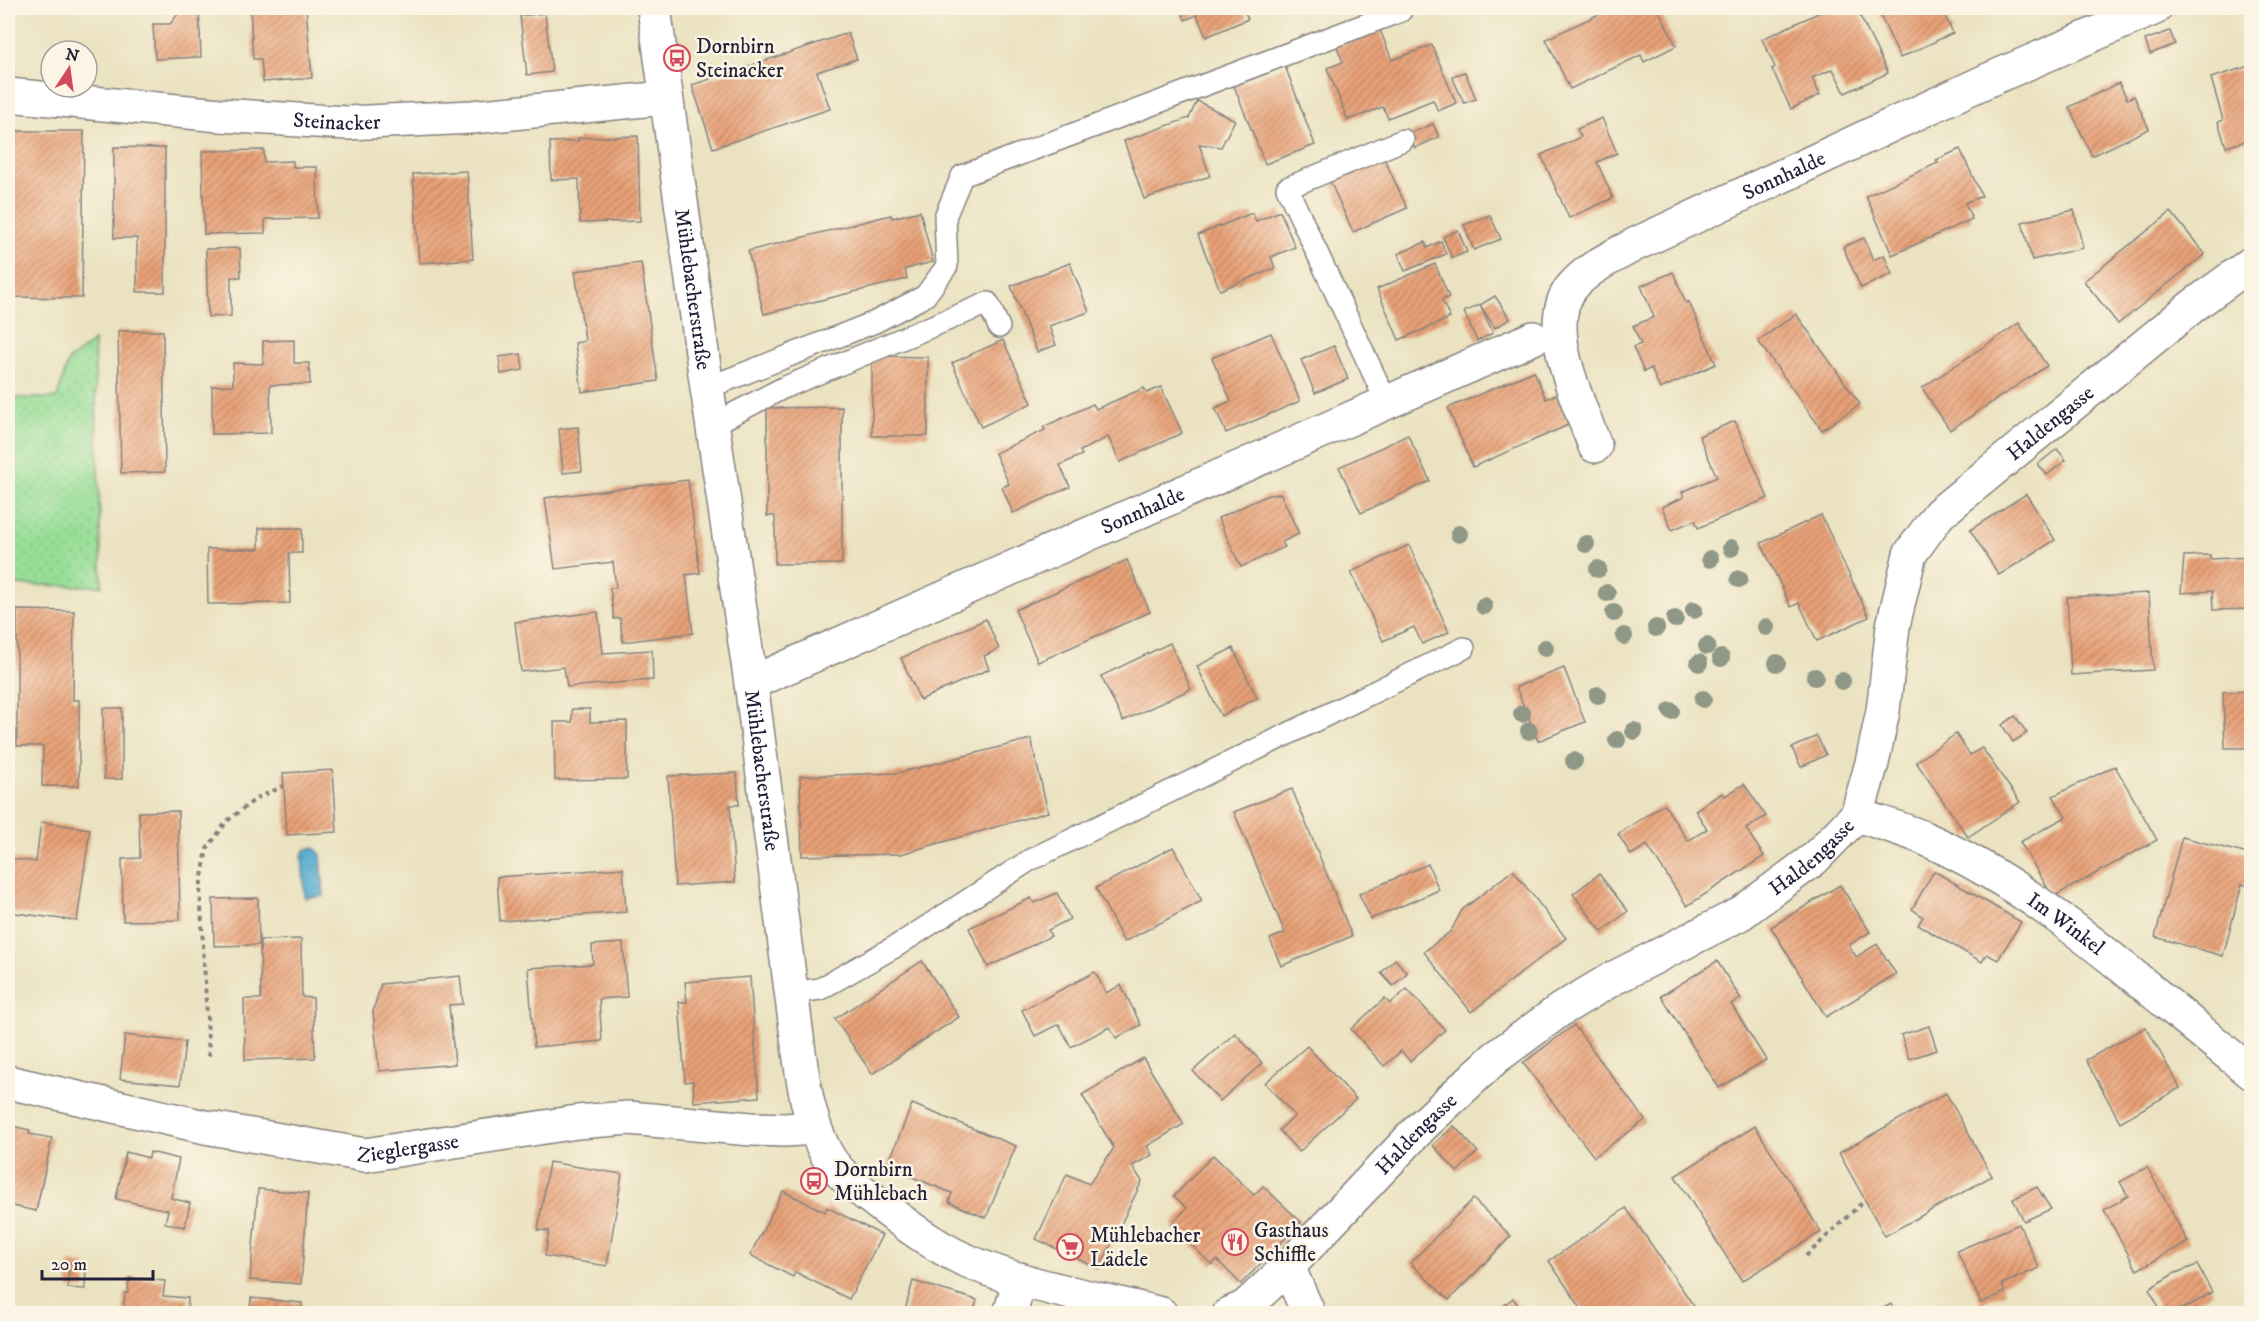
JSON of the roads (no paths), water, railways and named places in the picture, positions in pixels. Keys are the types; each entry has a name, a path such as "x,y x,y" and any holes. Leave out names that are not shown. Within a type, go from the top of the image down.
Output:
{"street":[{"name":"Mühlebacherstraße","path":"654,8 665,98 751,683 806,1101 815,1128 827,1156 847,1179 906,1225 962,1258 1020,1279 1161,1314"},
{"name":"Sonnhalde","path":"1595,446 1560,343 1559,314 1571,288 1592,269 1636,243 1986,81 2155,8"},
{"name":"Steinacker","path":"8,95 220,115 347,123 472,117 665,98"},
{"name":"Haldengasse","path":"1288,1268 1423,1125 1495,1058 1560,1010 1604,984 1740,914 1814,859 1857,815 1872,763 1883,711 1893,626 1911,554 1939,514 2194,305 2252,263"},
{"name":"Sonnhalde","path":"751,683 1533,338"},
{"name":"Im Winkel","path":"1857,815 1926,838 2043,905 2252,1073"},
{"name":"Zieglergasse","path":"8,1082 229,1132 365,1155 577,1122 629,1118 751,1129 815,1128"},
{"path":"1229,1314 1245,1307 1288,1268 1309,1314"},
{"path":"1010,1314 1020,1279"}],"lane":[{"path":"707,388 875,322 925,296 946,266 945,217 962,176 1401,11"},
{"path":"1387,403 1287,188 1402,140"},
{"path":"712,425 783,387 988,303 999,327"},
{"path":"791,993 820,989 898,945 1030,860 1464,648"}],"water":[{"path":"315,848 321,855 324,896 305,898 302,856 305,850"}],"place":[{"name":"Dornbirn Steinacker","path":"677,58"},
{"name":"Dornbirn Mühlebach","path":"814,1181"},
{"name":"Gasthaus Schiffle","path":"1235,1242"},
{"name":"Mühlebacher Lädele","path":"1070,1247"}]}
